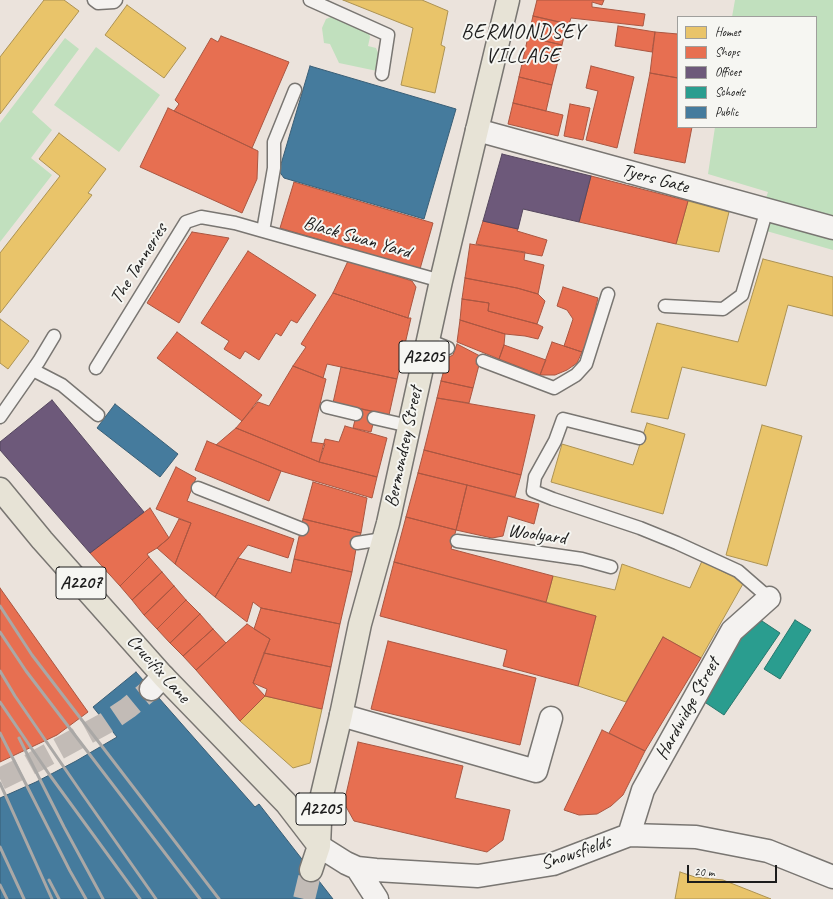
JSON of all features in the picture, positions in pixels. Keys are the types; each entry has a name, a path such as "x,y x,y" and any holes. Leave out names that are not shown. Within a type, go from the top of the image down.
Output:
{"main road":[{"name":"Bermondsey Street","path":"311,870 319,846 321,799 341,715 360,624 390,529 409,426 438,344 441,281 508,0"},
{"name":"Crucifix Lane","path":"0,489 157,682 286,803 319,846"}],"street":[{"name":"Tyers Gate","path":"477,130 833,228"},
{"name":"Hardwidge Street","path":"629,834 643,790 732,630 768,598"},
{"path":"341,715 536,771 551,718"},
{"name":"Snowsfields","path":"319,846 356,868 478,876 553,864 629,834 696,837 768,851 833,877"},
{"path":"356,868 377,899"}],"lane":[{"path":"94,0 98,3 114,2 116,0"},
{"path":"310,0 388,34 382,74"},
{"path":"263,230 274,168 274,142 295,90"},
{"path":"665,306 723,309 742,295 766,209"},
{"name":"The Tanneries","path":"96,368 186,222 201,217 235,223"},
{"name":"Black Swan Yard","path":"235,223 441,281"},
{"path":"483,361 554,388 576,375 586,364 608,294"},
{"path":"0,417 33,370 54,336"},
{"path":"33,370 62,385 98,415"},
{"path":"327,407 356,414"},
{"path":"374,418 409,426"},
{"path":"639,438 563,419 555,441 535,477 533,491 553,500 640,528 677,543 738,571 768,598"},
{"path":"198,488 302,529"},
{"path":"357,543 390,529"},
{"name":"Woolyard","path":"457,541 582,559 611,567"}],"green space":[{"path":"735,0 833,0 833,250 756,228 768,192 708,174 715,128 817,128 817,16 732,16"},
{"path":"333,16 368,30 370,37 368,46 376,48 381,60 377,71 339,63 330,44 324,43 322,28 326,19"},
{"path":"65,38 79,49 32,112 52,130 31,158 52,175 0,242 0,123"},
{"path":"96,47 160,95 119,152 54,105"}],"building: Homes":[{"path":"44,0 64,0 79,11 0,114 0,57"},
{"path":"343,0 422,0 448,11 441,45 445,47 435,93 401,85 413,28"},
{"path":"127,5 186,48 164,78 105,35"},
{"path":"59,133 106,169 88,193 92,195 0,313 0,253 60,176 39,159"},
{"path":"688,201 729,212 719,252 676,244"},
{"path":"763,259 833,277 833,316 788,305 766,386 682,367 668,419 631,412 657,323 738,342"},
{"path":"0,319 29,341 8,369 0,363"},
{"path":"647,423 685,434 663,514 551,482 562,444 633,465"},
{"path":"762,425 802,436 767,566 726,555"},
{"path":"702,561 744,582 701,658 663,637 626,702 578,686 596,616 546,602 553,576 615,590 622,564 690,588"},
{"path":"265,696 322,709 310,763 293,768 240,721"},
{"path":"680,872 695,877 723,880 771,899 675,899"}],"building: Shops":[{"path":"537,0 604,0 602,5 592,2 592,7 645,14 643,26 571,18 569,24 533,16"},
{"path":"533,16 567,24 562,45 528,37"},
{"path":"618,26 655,32 652,52 615,46"},
{"path":"655,32 677,34 677,78 650,73"},
{"path":"221,36 289,62 252,148 174,111 179,104 175,100 211,38 218,42"},
{"path":"528,37 562,45 552,85 519,77"},
{"path":"591,66 634,77 617,148 586,140 598,91 586,88"},
{"path":"650,73 677,78 677,128 692,128 685,163 634,153"},
{"path":"519,77 552,85 546,111 513,103"},
{"path":"513,103 563,115 558,136 508,124"},
{"path":"570,104 590,108 583,140 564,136"},
{"path":"168,108 258,151 257,179 242,213 140,167"},
{"path":"591,176 688,201 676,244 579,222"},
{"path":"294,182 433,223 420,269 280,228"},
{"path":"483,221 518,229 517,231 547,240 542,256 476,244"},
{"path":"192,232 229,238 179,323 147,303"},
{"path":"470,244 525,252 524,260 544,265 538,294 517,288 465,278"},
{"path":"248,251 316,295 297,323 291,320 281,336 276,333 259,360 245,351 240,359 224,349 229,341 201,323"},
{"path":"348,261 412,281 416,287 408,318 333,293"},
{"path":"465,278 517,288 538,294 545,301 537,324 488,311 489,303 462,299"},
{"path":"563,287 598,298 588,339 582,352 564,346 573,319 567,310 557,306"},
{"path":"333,293 411,318 397,379 327,364 323,378 293,366 306,347 301,344"},
{"path":"462,299 489,303 488,311 537,324 543,327 538,339 505,334 460,320"},
{"path":"460,320 505,334 504,345 499,359 457,342"},
{"path":"177,332 262,395 242,421 157,358"},
{"path":"552,342 582,352 577,363 567,370 555,375 540,375"},
{"path":"457,344 480,356 476,364 479,365 473,388 441,381 447,358 453,355"},
{"path":"504,345 546,360 540,375 499,359"},
{"path":"293,366 326,379 311,442 325,444 319,462 236,428 258,402 269,406"},
{"path":"341,367 397,379 389,415 333,403"},
{"path":"441,381 473,388 469,403 437,398"},
{"path":"437,398 535,415 521,475 424,450"},
{"path":"358,408 376,412 371,432 353,428"},
{"path":"345,426 387,438 377,477 319,462 325,439 339,442"},
{"path":"236,428 319,462 377,477 372,498 281,471 216,445"},
{"path":"207,441 281,471 269,501 195,470"},
{"path":"424,450 521,475 515,497 418,473"},
{"path":"176,467 196,478 187,501 294,539 288,558 248,545 238,558 215,597 175,564 191,523 156,509"},
{"path":"418,473 467,485 456,530 406,517"},
{"path":"313,482 367,498 361,533 303,519"},
{"path":"467,485 539,504 534,524 508,516 503,536 492,538 456,530"},
{"path":"150,508 169,538 147,554 149,557 120,586 90,553"},
{"path":"406,517 456,530 451,549 553,576 546,602 394,562"},
{"path":"179,519 191,523 175,564 157,548 169,538"},
{"path":"303,519 361,533 357,543 352,572 294,559"},
{"path":"149,557 162,572 132,600 120,586"},
{"path":"238,558 291,573 294,559 352,572 340,624 261,608 253,602 247,622 215,597"},
{"path":"394,562 596,616 578,686 503,666 507,650 380,616"},
{"path":"162,572 174,586 144,615 132,600"},
{"path":"174,586 186,600 157,629 144,615"},
{"path":"0,588 88,712 57,735 0,762"},
{"path":"186,600 200,614 170,643 157,629"},
{"path":"261,608 340,624 331,667 264,653 270,639 254,629"},
{"path":"200,614 213,629 183,656 170,643"},
{"path":"247,624 270,639 253,683 265,696 240,721 196,670"},
{"path":"213,629 226,643 196,670 183,656"},
{"path":"663,637 701,658 645,751 609,733"},
{"path":"388,641 536,678 520,745 371,709"},
{"path":"264,653 331,667 322,709 265,696 267,689 253,683"},
{"path":"602,730 645,751 623,795 611,806 597,814 579,815 564,810"},
{"path":"358,742 463,766 455,798 510,810 503,840 487,852 354,821 344,803"}],"building: Offices":[{"path":"502,154 591,176 579,222 523,209 518,229 483,221"},
{"path":"52,400 144,512 90,553 0,450 0,442"}],"building: Schools":[{"path":"795,620 811,630 780,679 764,669"},
{"path":"762,621 780,633 724,715 700,699 735,638"}],"building: Public":[{"path":"310,66 456,109 424,219 284,178 279,171"},
{"path":"115,404 178,454 160,477 97,428"},
{"path":"136,672 255,807 259,804 333,899 0,899 0,798 36,782 117,737 93,707"}],"tunnel":[{"path":"0,779 106,723 128,708 151,689"},
{"path":"304,899 311,870"}],"railway":[{"path":"0,606 32,655 219,899"},
{"path":"0,632 26,671 200,899"},
{"path":"0,671 15,696 156,899"},
{"path":"0,702 49,774 140,899"},
{"path":"0,733 70,871 86,899"},
{"path":"19,738 64,827 103,899"},
{"path":"0,783 52,899"},
{"path":"0,847 24,899"},
{"path":"49,880 59,899"},
{"path":"0,885 7,899"}],"district":[{"name":"BERMONDSEY VILLAGE","path":"523,44"}]}
